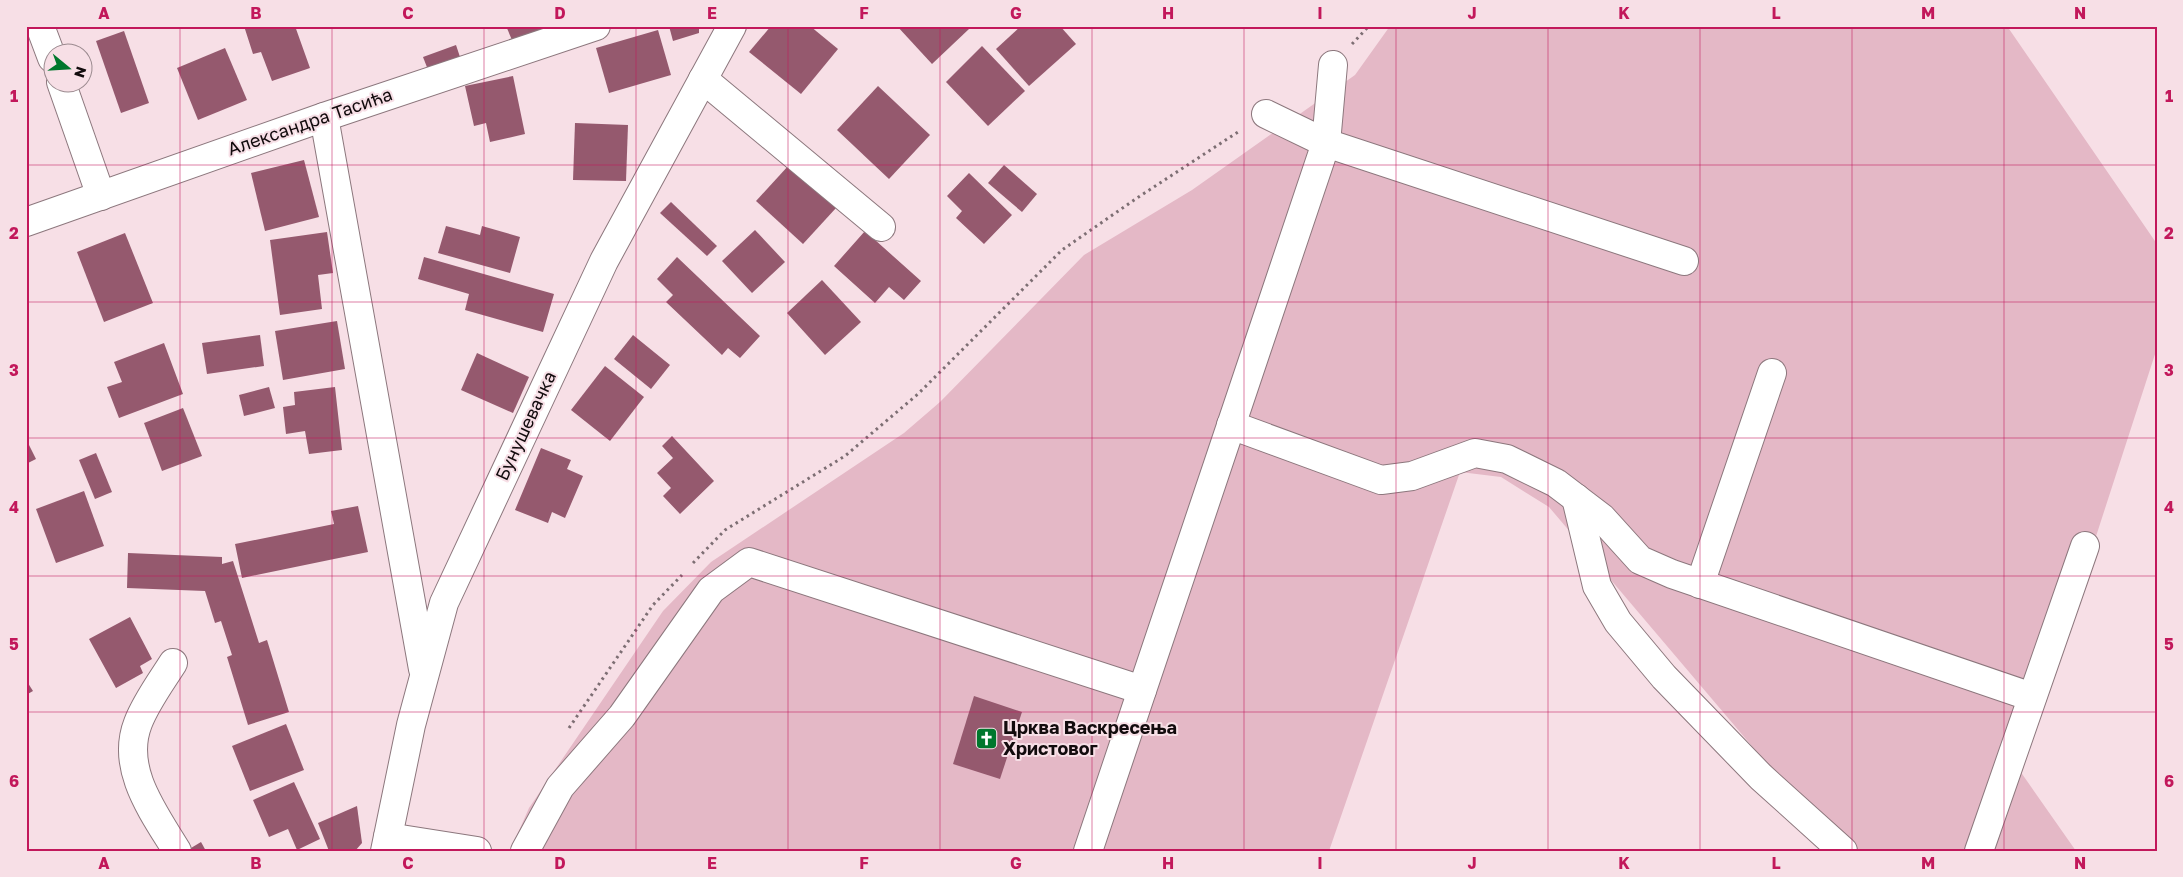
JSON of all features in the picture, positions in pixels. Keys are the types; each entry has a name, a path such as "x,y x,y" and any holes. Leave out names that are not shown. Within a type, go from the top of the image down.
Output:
{"street":[{"path":"40,26 46,42"},
{"name":"Александра Тасића","path":"26,222 324,117 596,26"},
{"name":"Бунушевачка","path":"386,844 411,725 444,603 604,261 732,26"},
{"path":"1088,851 1326,143 1333,65"},
{"path":"703,79 881,227"},
{"path":"65,92 101,196"},
{"path":"1266,114 1326,143 1684,261"},
{"path":"324,117 424,674"},
{"path":"1700,584 1772,372"},
{"path":"1231,425 1382,480 1412,476 1476,453 1507,459 1556,483 1576,498 1602,518 1640,560 1700,584 2032,697"},
{"path":"1576,498 1597,586 1618,622 1664,677 1761,777 1844,851"},
{"path":"1979,851 2084,546"},
{"path":"525,851 560,787 622,716 711,590 749,562 1142,690"},
{"path":"173,663 144,709 137,724 134,741 134,760 138,779 151,807 177,851"},
{"path":"386,844 477,851"}],"path":[{"path":"1333,65 1369,26"},
{"path":"692,564 725,530 845,456 918,394 1062,250 1137,198 1266,114"},
{"path":"565,733 653,605 686,571"}],"shaded area":[{"path":"1390,26 2007,26 2157,244 2157,348 2020,771 2076,851 1841,851 1549,507 1501,477 1460,472 1329,851 510,851 529,808 663,611 711,562 904,433 940,402 1084,255 1192,190 1355,75"}],"building":[{"path":"244,26 295,26 310,68 272,81 261,52 253,54"},
{"path":"506,26 556,26 515,47"},
{"path":"669,26 699,26 699,33 673,41"},
{"path":"771,26 810,26 838,49 801,94 749,52"},
{"path":"897,26 966,26 969,29 932,64"},
{"path":"1021,26 1060,26 1076,44 1029,86 996,49"},
{"path":"658,30 671,75 609,93 596,48"},
{"path":"124,31 149,103 121,113 96,41"},
{"path":"456,45 462,63 430,75 423,57"},
{"path":"982,46 1025,91 988,126 946,82"},
{"path":"225,48 247,100 198,120 177,68"},
{"path":"513,76 525,134 490,142 486,123 474,126 465,86"},
{"path":"878,86 930,135 889,179 837,130"},
{"path":"575,123 628,125 626,181 573,180"},
{"path":"304,160 319,217 265,231 251,173"},
{"path":"789,165 836,208 803,244 756,201"},
{"path":"1004,165 1037,194 1022,212 988,183"},
{"path":"969,173 1012,215 984,244 956,218 962,211 947,196"},
{"path":"671,202 717,246 707,256 660,213"},
{"path":"446,226 480,235 482,226 520,237 510,273 438,253"},
{"path":"755,230 785,262 752,293 722,261"},
{"path":"865,231 921,281 904,300 889,287 875,303 834,266"},
{"path":"327,232 333,273 318,275 322,309 280,315 270,240"},
{"path":"125,233 153,303 104,322 77,252"},
{"path":"424,257 554,294 543,332 465,310 469,294 418,279"},
{"path":"677,257 760,336 740,358 728,348 722,355 666,302 673,295 657,279"},
{"path":"822,280 861,322 825,355 787,313"},
{"path":"337,321 345,369 283,380 275,331"},
{"path":"260,335 264,366 207,374 202,343"},
{"path":"633,335 670,365 651,389 614,359"},
{"path":"164,343 183,394 119,418 107,387 122,382 114,362"},
{"path":"477,353 529,377 513,413 461,390"},
{"path":"605,366 644,397 610,441 571,410"},
{"path":"269,387 275,408 244,416 239,395"},
{"path":"335,387 342,450 309,454 305,431 286,434 283,407 295,405 294,392"},
{"path":"183,408 202,456 162,471 144,423"},
{"path":"672,436 714,481 680,514 663,496 671,488 657,473 673,458 662,446"},
{"path":"26,439 36,459 26,464"},
{"path":"541,448 571,460 567,469 583,476 565,518 552,512 548,523 515,510"},
{"path":"96,453 112,492 95,499 79,460"},
{"path":"84,491 104,546 56,563 36,509"},
{"path":"358,506 368,552 242,578 235,544 334,524 331,511"},
{"path":"128,553 222,557 222,564 233,561 259,643 267,640 289,712 248,725 227,657 232,655 221,621 215,623 205,591 127,588"},
{"path":"130,617 152,659 140,666 143,673 116,688 89,639"},
{"path":"26,680 33,691 26,695"},
{"name":"Црква Васкресења Христовог","path":"974,696 1022,712 1000,779 953,764"},
{"path":"286,724 304,770 250,791 232,746"},
{"path":"294,782 320,839 297,850 288,829 269,837 253,800"},
{"path":"357,806 362,843 355,851 329,851 318,823"},
{"path":"201,842 206,851 186,851"}],"place":[{"name":"Црква Васкресења Христовог","path":"987,738"}]}
